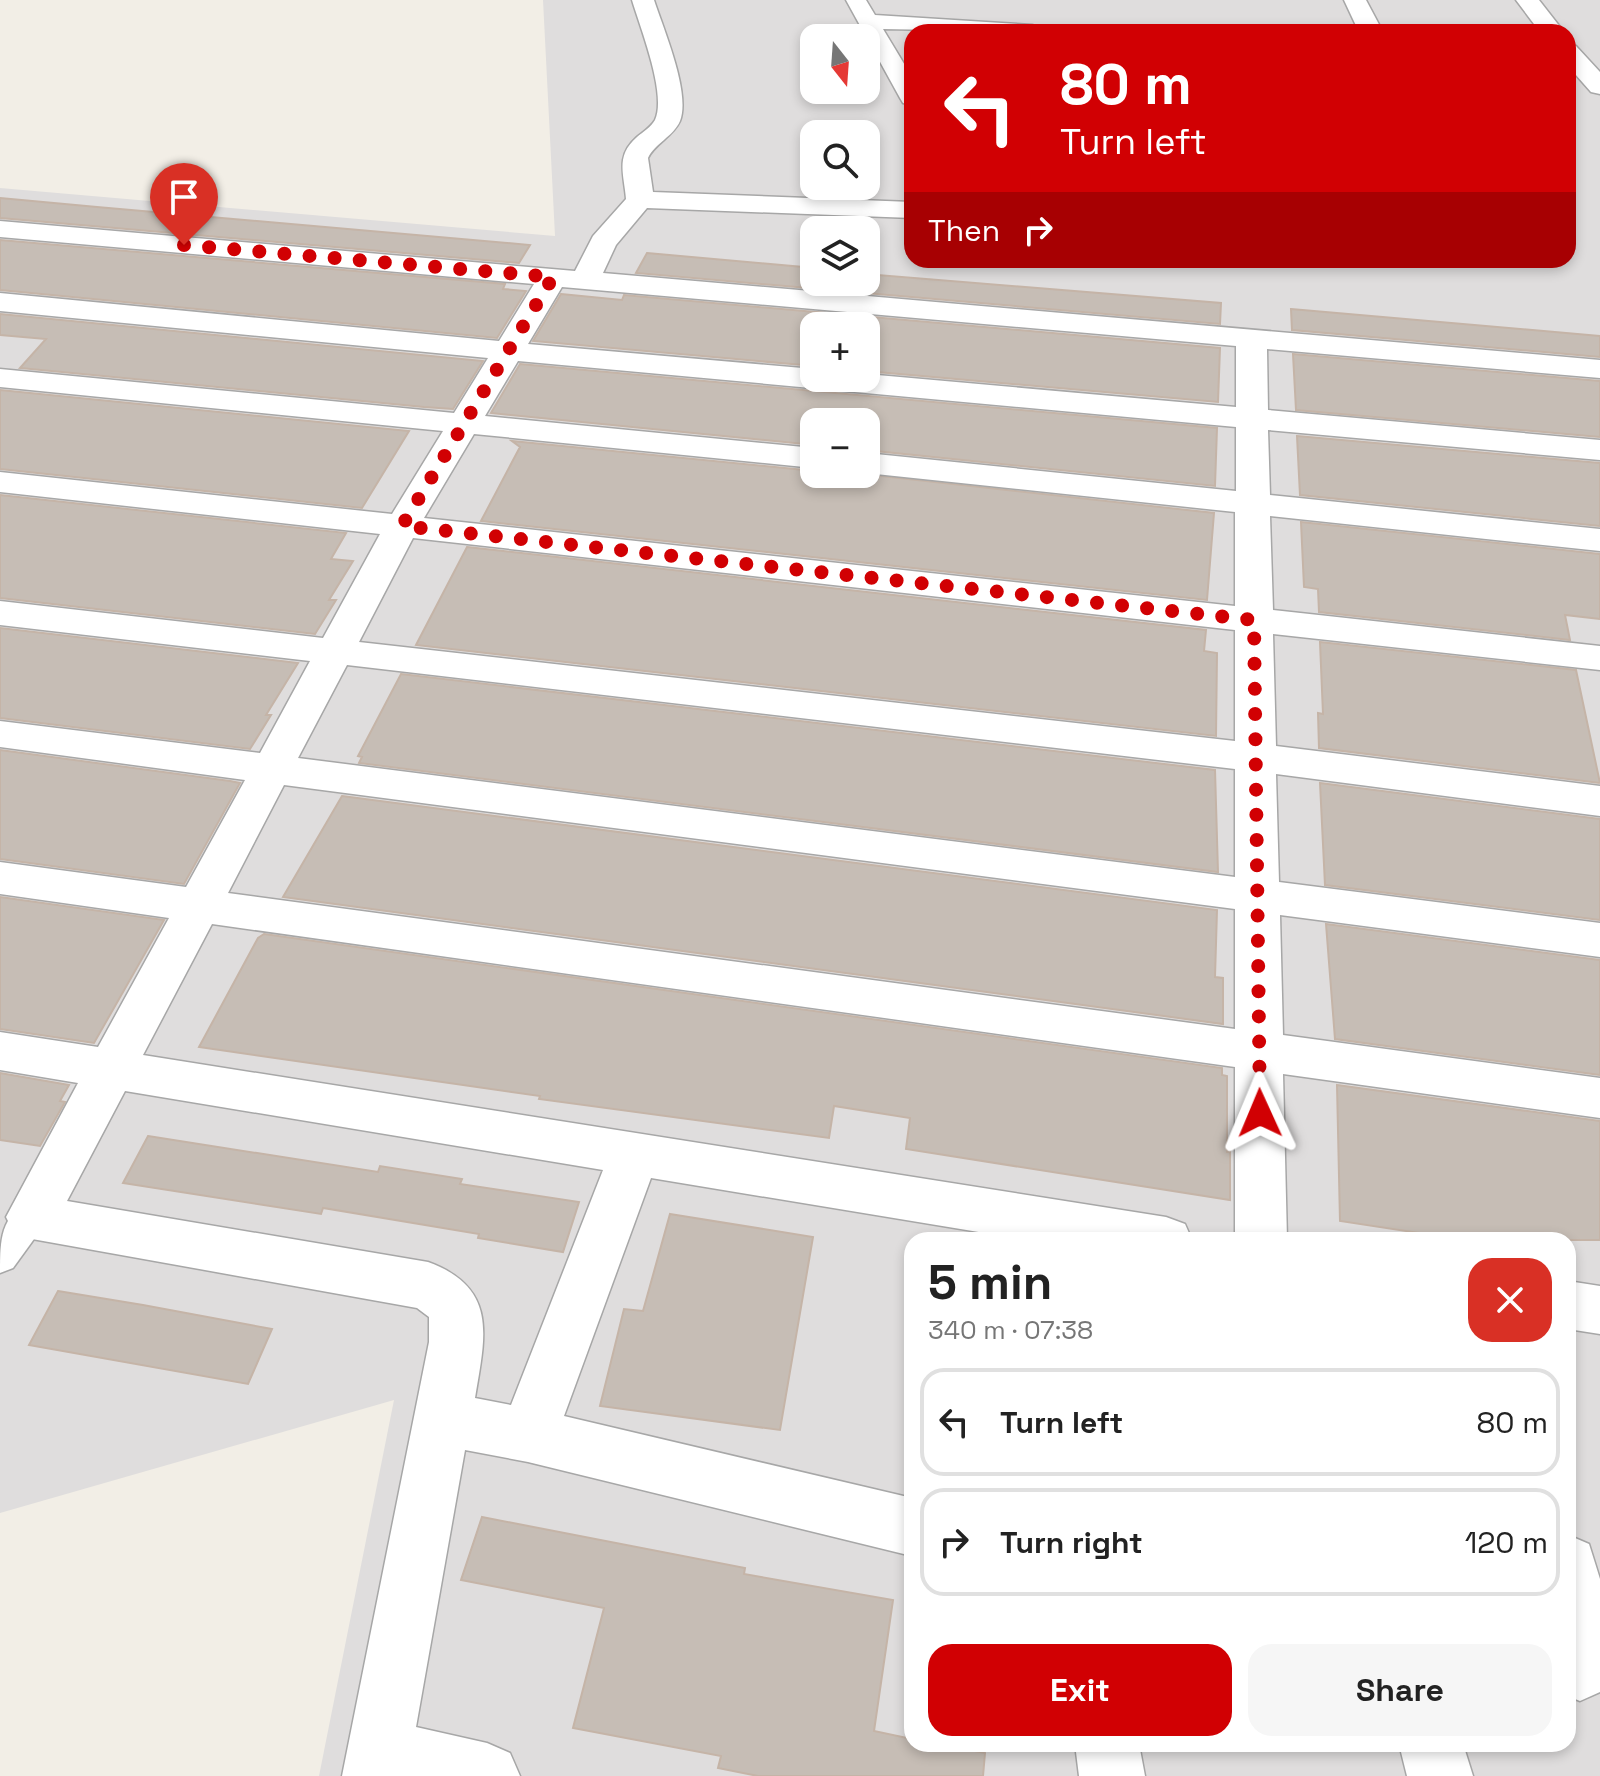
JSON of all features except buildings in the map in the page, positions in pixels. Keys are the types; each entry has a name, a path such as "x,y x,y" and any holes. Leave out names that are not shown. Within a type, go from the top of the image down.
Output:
{"street":[{"path":"640,200 634,159 639,150 664,128 669,115 662,69 643,0"},
{"path":"855,0 904,84"},
{"path":"1355,0 1367,24"},
{"path":"1527,0 1546,24"},
{"path":"867,21 912,24"},
{"path":"1576,46 1597,81"},
{"path":"487,1776 378,1764 457,1342 457,1317 450,1298 428,1286 32,1217 402,526 507,351 569,278 640,200 904,210"},
{"path":"0,229 1600,369"},
{"path":"0,302 1600,450"},
{"path":"1251,339 1261,1232"},
{"path":"0,378 800,457"},
{"path":"880,464 1600,540"},
{"path":"0,482 1600,658"},
{"path":"0,613 1255,757 1600,801"},
{"path":"0,734 1600,940"},
{"path":"0,878 1600,1098"},
{"path":"0,1051 1117,1232"},
{"path":"528,1435 635,1153"},
{"path":"1576,1306 1600,1310"},
{"path":"443,1419 528,1435 904,1525"},
{"path":"1576,1621 1583,1670"},
{"path":"1108,1752 1112,1776"},
{"path":"1433,1752 1440,1776"}],"lane":[{"path":"0,1257 32,1217"}],"shaded area":[{"path":"543,0 1600,0 1600,1776 319,1776 394,1400 0,1513 0,188 555,236"}],"route":[{"path":"184,245 553,277 402,526 1254,620 1260,1113"}]}
